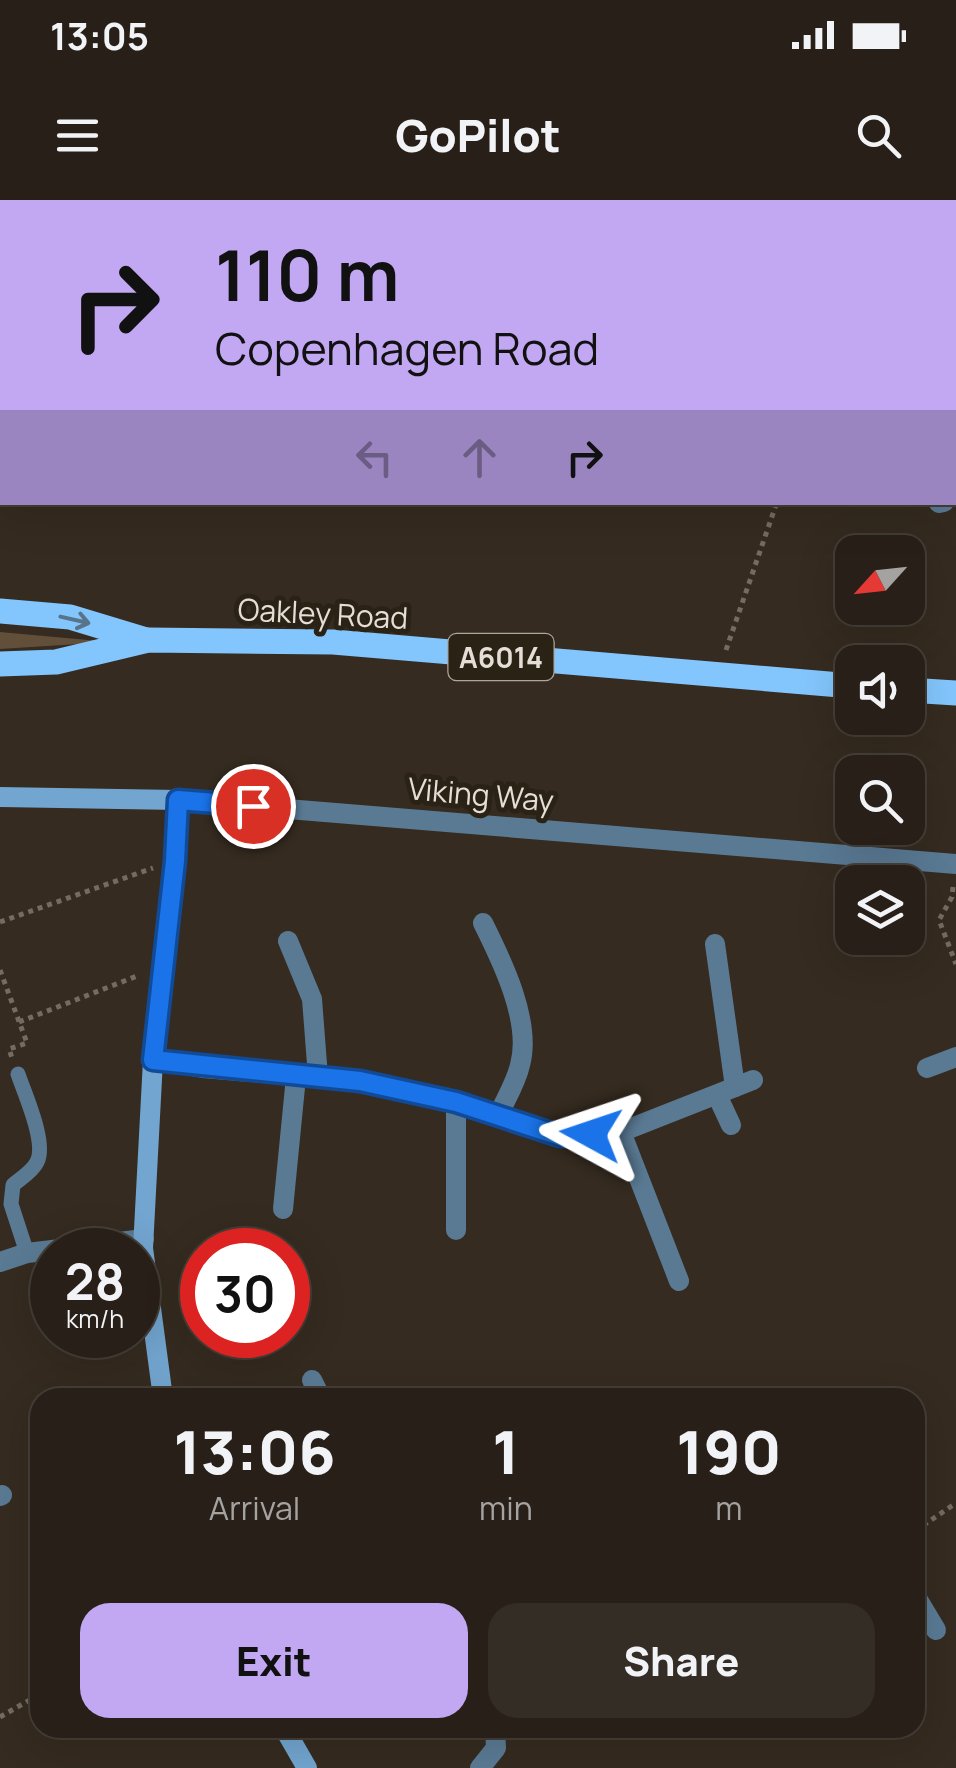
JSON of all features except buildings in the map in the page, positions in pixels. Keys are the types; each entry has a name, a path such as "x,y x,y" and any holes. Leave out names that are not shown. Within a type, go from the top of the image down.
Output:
{"main road":[{"name":"Oakley Road","path":"0,611 70,617 148,640"},
{"name":"Oakley Road","path":"0,664 56,662 148,640 333,642 835,685"},
{"path":"925,691 956,693"}],"street":[{"name":"Viking Way","path":"0,798 178,800 956,864"},
{"path":"145,1228 153,1060 178,800"},
{"path":"482,923 510,974 523,1034 521,1064 498,1116"},
{"path":"288,941 312,999 318,1077"},
{"path":"715,944 735,1087 731,1125"},
{"path":"928,1068 956,1057"},
{"path":"153,1060 360,1081 456,1102 560,1136 622,1132 735,1087"},
{"path":"284,1208 296,1077"},
{"path":"456,1102 456,1230"},
{"path":"622,1132 678,1281"},
{"path":"0,1262 30,1253"},
{"path":"158,1358 162,1388"},
{"path":"925,1612 936,1630"},
{"path":"290,1738 307,1768"},
{"path":"480,1768 496,1748 496,1738"}],"lane":[{"path":"18,1074 40,1142 39,1159 13,1185 11,1204 27,1253"}],"path":[{"path":"717,676 776,505"},
{"path":"0,922 175,861"},
{"path":"956,864 952,897 939,920 956,964"},
{"path":"19,1022 164,966"},
{"path":"0,970 26,1042 9,1049 18,1074"},
{"path":"925,1524 956,1503"},
{"path":"0,1716 30,1700"}],"shaded area":[{"path":"0,632 110,642 0,649"}],"route":[{"path":"253,806 178,800 153,1060 360,1081 456,1102 560,1136 591,1134"}]}
